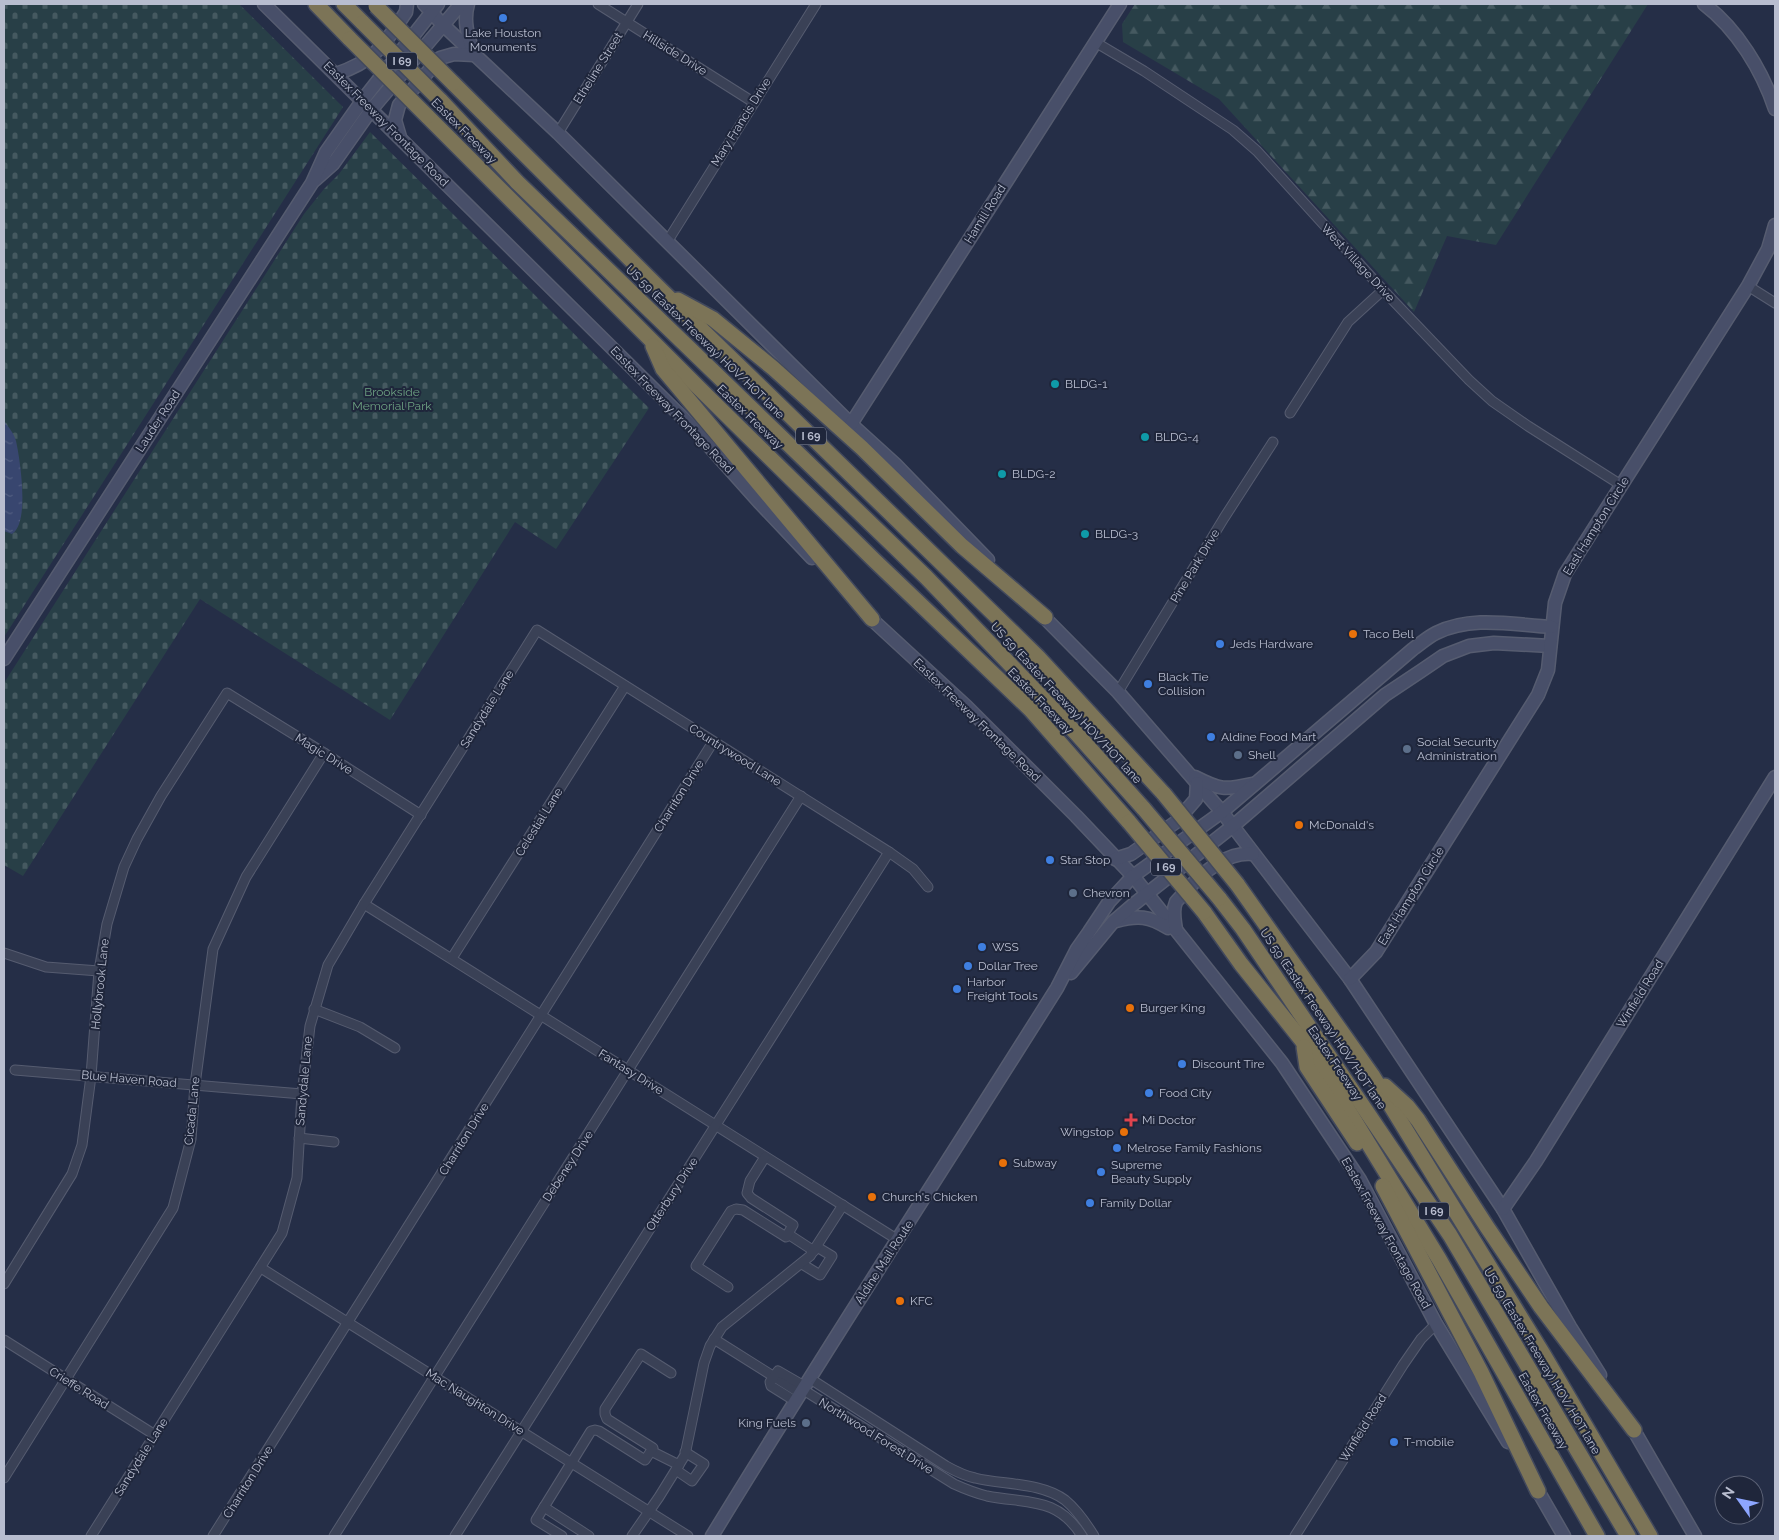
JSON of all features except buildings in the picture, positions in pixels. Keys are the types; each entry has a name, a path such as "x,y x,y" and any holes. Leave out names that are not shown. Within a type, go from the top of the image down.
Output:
{"highway":[{"name":"Eastex Freeway","path":"316,4 651,340 874,560 1031,710 1204,912 1242,964 1304,1042 1344,1102 1440,1259 1597,1536"},
{"name":"US 59 (Eastex Freeway) HOV/HOT lane","path":"344,4 440,100 524,189 926,577 1076,733 1144,809 1219,898 1243,929 1450,1236 1628,1536"},
{"name":"Eastex Freeway","path":"375,5 662,291 1038,657 1164,794 1237,884 1372,1075 1543,1354 1650,1536"},
{"path":"662,291 714,319 774,368 862,448 962,546 1045,618"},
{"path":"651,340 663,369 872,619"},
{"path":"1304,1042 1307,1068 1366,1156 1392,1202 1481,1372 1538,1491"},
{"path":"1372,1075 1407,1106 1418,1120 1541,1307 1634,1430"}],"main road":[{"name":"Eastex Freeway Frontage Road","path":"264,4 692,428 759,502 872,619 968,707 1133,876 1282,1063 1360,1180 1436,1324 1564,1536"},
{"path":"336,74 355,68 378,50 406,12 406,4"},
{"name":"Lauder Road","path":"366,105 461,4"},
{"path":"468,4 466,10 466,30 474,54"},
{"name":"Hamill Road","path":"851,424 1120,4"},
{"path":"1704,4 1727,25 1753,61 1766,85 1775,109"},
{"path":"431,7 442,24 558,133 851,424 895,464 1118,692 1222,812 1350,979 1502,1209 1695,1536"},
{"name":"Lauder Road","path":"4,659 312,183 333,164 366,105 431,7"},
{"path":"400,139 394,120 399,105 440,58 454,54 474,54"},
{"name":"East Hampton Circle","path":"1350,979 1376,952 1538,695 1548,670 1555,603 1565,574 1748,286 1768,249 1775,225"},
{"path":"1483,622 1483,644"},
{"name":"Aldine Mail Route","path":"712,1536 802,1389 1057,988 1077,949 1109,902 1133,876 1222,812 1413,649 1434,634 1449,628 1483,622 1552,627"},
{"name":"Aldine Mail Route","path":"1057,988 1113,922 1146,893 1233,826 1383,698 1443,656 1469,646 1483,644 1550,646"},
{"path":"1372,685 1383,698"},
{"path":"1285,758 1296,772"},
{"name":"Winfield Road","path":"1502,1209 1536,1161 1775,777"},
{"path":"1115,859 1131,854 1176,822 1196,799 1194,779"},
{"path":"1194,779 1223,789 1254,784"},
{"path":"1177,933 1174,914 1176,903 1191,885 1216,864 1235,855 1253,854"},
{"path":"1113,922 1139,916 1155,920 1177,933"}],"street":[{"name":"Hillside Drive","path":"598,4 753,102"},
{"name":"Etheline Street","path":"558,133 638,4"},
{"name":"Mary Francis Drive","path":"667,242 816,4"},
{"name":"West Village Drive","path":"1095,42 1144,71 1233,130 1256,150 1383,290 1469,380 1492,401 1528,426 1621,485"},
{"path":"1748,286 1775,304"},
{"path":"1290,413 1348,322 1383,290"},
{"name":"Pine Park Drive","path":"1118,692 1224,518 1274,442"},
{"name":"Countrywood Lane","path":"537,630 889,852 912,869 928,887"},
{"name":"Sandydale Lane","path":"90,1536 282,1233 297,1178 302,1094 310,1026 328,965 364,904 537,630"},
{"name":"Celestial Lane","path":"452,958 625,686"},
{"name":"Magic Drive","path":"227,693 421,815"},
{"name":"Hollybrook Lane","path":"4,1284 72,1174 82,1145 91,1076 99,971 108,924 124,867 161,796 227,693"},
{"name":"Charriton Drive","path":"213,1536 349,1323 713,742"},
{"name":"Cicada Lane","path":"4,1478 173,1208 191,1139 195,1085 213,949 246,877 324,753"},
{"name":"Debeney Drive","path":"334,1536 801,796"},
{"name":"Otterbury Drive","path":"455,1536 889,852"},
{"name":"Fantasy Drive","path":"364,904 898,1240"},
{"path":"4,953 46,967 99,971"},
{"path":"314,1009 360,1027 395,1048"},
{"name":"Blue Haven Road","path":"15,1070 302,1094"},
{"path":"299,1138 334,1142"},
{"path":"728,1287 696,1266 729,1214 736,1209 743,1210 786,1237 793,1225 751,1198 747,1193 748,1186 765,1156"},
{"path":"743,1210 751,1198"},
{"path":"632,1536 686,1452 704,1363 714,1339 726,1323 802,1264 816,1249 843,1205"},
{"path":"788,1234 832,1256 820,1275 802,1264"},
{"name":"Mac Naughton Drive","path":"261,1268 688,1536"},
{"name":"Winfield Road","path":"1295,1536 1403,1365 1421,1339 1436,1324"},
{"path":"714,1339 774,1376"},
{"name":"Crieffe Road","path":"4,1340 155,1435"},
{"path":"562,1536 536,1520 591,1431 599,1431 645,1460 653,1448 607,1419 605,1414 606,1409 641,1354 671,1373"},
{"path":"778,1371 802,1389 770,1386 770,1382 778,1371"},
{"name":"Northwood Forest Drive","path":"802,1389 956,1471 973,1478 1040,1488 1064,1499 1080,1515 1094,1536"},
{"name":"Northwood Forest Drive","path":"802,1389 950,1482 987,1496 1034,1501 1058,1510 1069,1519 1082,1536"},
{"path":"599,1431 607,1419"},
{"path":"651,1451 677,1468 692,1481 704,1464 686,1452"},
{"path":"950,1482 956,1471"},
{"path":"1058,1510 1064,1499"},
{"path":"544,1507 589,1536"}],"green space":[{"path":"4,4 239,4 343,107 4,637"},
{"path":"1135,4 1648,4 1496,245 1447,236 1414,312 1219,99 1123,42 1122,24"},
{"name":"Brookside Memorial Park","path":"370,132 649,408 556,549 515,522 390,720 200,599 23,876 4,865 4,683 304,214 339,174"}],"water":[{"path":"4,421 15,438 21,475 21,517 18,528 12,534 4,531"}],"place":[{"name":"Lake Houston Monuments","path":"503,18"},
{"name":"BLDG-1","path":"1055,384"},
{"name":"BLDG-4","path":"1145,437"},
{"name":"BLDG-2","path":"1002,474"},
{"name":"BLDG-3","path":"1085,534"},
{"name":"Taco Bell","path":"1353,634"},
{"name":"Jeds Hardware","path":"1220,644"},
{"name":"Black Tie Collision","path":"1148,684"},
{"name":"Aldine Food Mart","path":"1211,737"},
{"name":"Social Security Administration","path":"1407,749"},
{"name":"Shell","path":"1238,755"},
{"name":"McDonald's","path":"1299,825"},
{"name":"Star Stop","path":"1050,860"},
{"name":"Chevron","path":"1073,893"},
{"name":"WSS","path":"982,947"},
{"name":"Dollar Tree","path":"968,966"},
{"name":"Harbor Freight Tools","path":"957,989"},
{"name":"Burger King","path":"1130,1008"},
{"name":"Discount Tire","path":"1182,1064"},
{"name":"Food City","path":"1149,1093"},
{"name":"Mi Doctor","path":"1131,1120"},
{"name":"Wingstop","path":"1124,1132"},
{"name":"Melrose Family Fashions","path":"1117,1148"},
{"name":"Subway","path":"1003,1163"},
{"name":"Supreme Beauty Supply","path":"1101,1172"},
{"name":"Church's Chicken","path":"872,1197"},
{"name":"Family Dollar","path":"1090,1203"},
{"name":"KFC","path":"900,1301"},
{"name":"King Fuels","path":"806,1423"},
{"name":"T-mobile","path":"1394,1442"}]}
